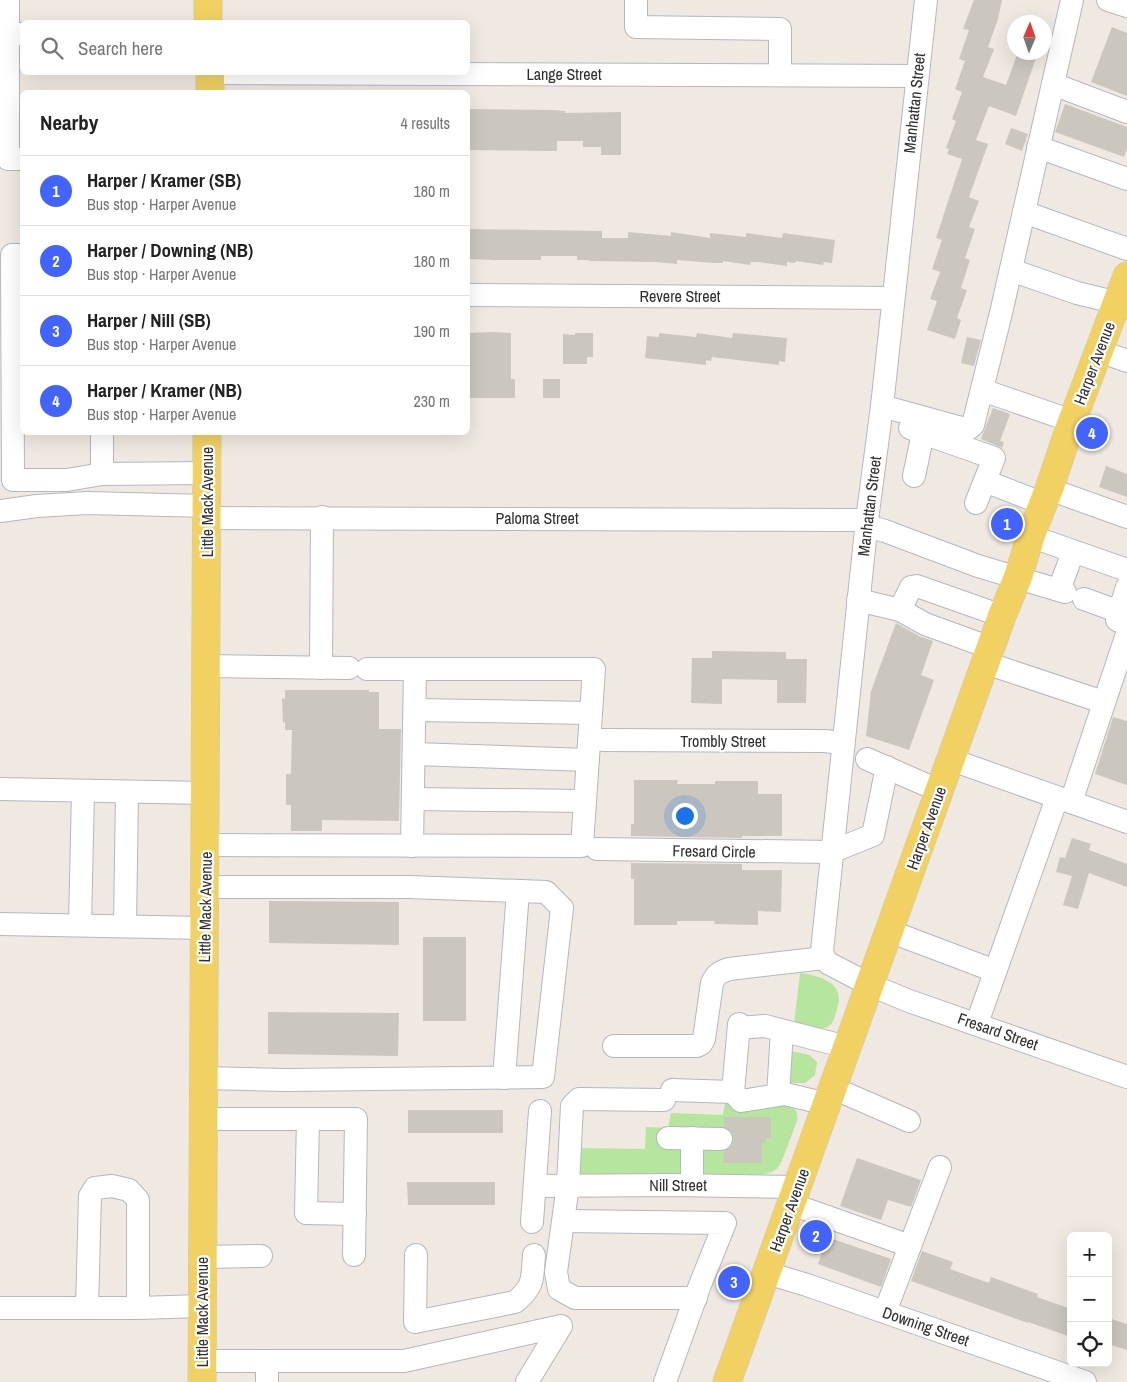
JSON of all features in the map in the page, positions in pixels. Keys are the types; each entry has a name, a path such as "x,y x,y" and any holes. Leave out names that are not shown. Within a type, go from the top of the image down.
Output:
{"main road":[{"path":"208,0 208,20"},
{"path":"210,75 210,90"},
{"name":"Harper Avenue","path":"727,1382 952,760 1002,616 1018,577 1030,536 1072,421 1099,351 1122,303 1127,276"},
{"name":"Little Mack Avenue","path":"202,1371 207,435"}],"street":[{"path":"8,0 15,34 8,159 20,159"},
{"path":"636,0 636,27 780,29 780,74"},
{"name":"Manhattan Street","path":"824,958 822,942 866,523 882,406 926,0"},
{"path":"918,423 968,429 973,425 1011,270 1072,0"},
{"path":"1108,0 1127,6"},
{"name":"Lange Street","path":"470,73 917,76"},
{"path":"1053,84 1127,112"},
{"path":"1038,147 1127,179"},
{"path":"1024,212 1127,249"},
{"path":"20,255 12,255 13,480 67,480 102,474 207,473"},
{"path":"1011,270 1077,293 1122,303"},
{"name":"Revere Street","path":"470,295 893,298"},
{"path":"1099,351 1127,361"},
{"path":"982,390 1072,421"},
{"path":"882,406 994,458 976,503"},
{"path":"914,476 918,423"},
{"path":"102,435 102,474"},
{"path":"985,481 1127,517"},
{"name":"Paloma Street","path":"0,511 36,506 87,503 322,518 866,523 978,566 1070,594 1123,618"},
{"path":"321,668 322,518"},
{"path":"1030,536 1127,570"},
{"path":"1070,594 1073,552"},
{"path":"900,610 911,587 917,586 1002,616"},
{"path":"1123,618 1127,587"},
{"path":"858,600 900,610 988,656 1113,691"},
{"path":"976,1023 1064,800 1113,691 1127,636"},
{"path":"206,666 594,669 585,801 590,848"},
{"path":"412,846 416,669"},
{"path":"415,710 591,713"},
{"name":"Trombly Street","path":"603,740 824,741 843,743"},
{"path":"414,754 588,760"},
{"path":"952,760 1127,822"},
{"path":"831,852 873,835 877,763 940,791"},
{"path":"0,789 205,793"},
{"path":"80,925 83,791"},
{"path":"125,926 127,792"},
{"path":"413,799 585,801"},
{"name":"Fresard Circle","path":"205,845 831,852"},
{"path":"204,1078 285,1080 543,1077 562,908 546,892 409,887 205,887"},
{"path":"504,1078 518,891"},
{"path":"0,924 204,928"},
{"path":"889,930 995,972"},
{"path":"614,1046 697,1046 704,1039 712,983 720,972 729,969 824,958 839,970 870,985"},
{"name":"Fresard Street","path":"870,985 1127,1076"},
{"path":"847,1046 765,1026 739,1026 733,1092 741,1101 785,1094 830,1096 909,1121"},
{"path":"778,1095 782,1031"},
{"path":"416,1255 415,1322 516,1302 527,1293 564,1221 563,1186 572,1106 579,1099 733,1092"},
{"path":"532,1222 540,1111"},
{"path":"308,1119 306,1213 355,1214"},
{"path":"202,1120 356,1119 354,1255"},
{"path":"668,1138 721,1139"},
{"path":"692,1138 692,1185"},
{"path":"885,1312 940,1167"},
{"name":"Nill Street","path":"535,1186 692,1185 794,1195 910,1246"},
{"path":"87,1308 90,1196 94,1188 112,1186 129,1190 138,1200 138,1308"},
{"path":"564,1221 725,1223 665,1382"},
{"path":"546,1255 556,1272 559,1289 575,1298 696,1298"},
{"path":"202,1256 261,1256"},
{"name":"Downing Street","path":"767,1273 807,1285 1085,1382"},
{"path":"0,1308 202,1306"},
{"path":"202,1371 267,1371 404,1361 561,1326 527,1382"}],"green space":[{"path":"800,973 816,976 830,982 838,993 839,1000 834,1019 825,1028 816,1029 794,1025"},
{"path":"791,1051 809,1055 817,1062 815,1075 805,1083 788,1083"},
{"path":"725,1103 781,1103 794,1108 797,1113 797,1121 779,1167 766,1174 754,1175 574,1174 575,1148 645,1149 646,1127 668,1128 671,1113 723,1115"}],"building":[{"path":"974,0 1002,0 998,19 988,47 994,49 983,77 1006,85 1015,60 1035,60 1016,116 989,106 976,140 988,144 969,197 979,201 969,227 975,229 965,258 970,260 961,288 967,290 957,318 961,320 955,339 927,330 937,301 930,299 940,272 932,269 942,240 936,238 962,159 947,154 949,149 946,148 956,121 952,119 962,92 955,89 965,61 959,59 969,30 963,29"},
{"path":"1112,27 1127,33 1127,96 1091,82"},
{"path":"1065,104 1127,127 1127,148 1124,157 1055,132"},
{"path":"470,109 554,110 565,111 565,113 621,112 621,155 601,155 601,147 583,147 583,141 557,141 557,151 470,150"},
{"path":"1011,128 1028,134 1022,151 1005,144"},
{"path":"470,229 602,231 602,238 628,238 628,232 671,236 671,232 710,238 710,233 746,237 746,233 782,238 783,233 835,240 832,263 824,262 823,265 796,261 795,263 787,262 787,266 759,262 751,262 750,265 723,261 723,263 714,263 677,260 677,264 589,261 577,260 577,256 541,256 541,260 470,259"},
{"path":"470,333 511,333 511,379 515,379 515,398 470,398"},
{"path":"575,333 593,333 593,357 587,357 587,364 563,364 563,334 575,335"},
{"path":"659,333 696,337 697,333 732,338 733,333 787,338 785,362 779,361 779,365 712,357 711,361 706,360 706,365 645,358 647,336 659,337"},
{"path":"967,337 981,340 974,366 961,363"},
{"path":"543,379 560,379 560,398 543,398"},
{"path":"993,408 1010,414 1000,441 1004,442 1002,448 981,439"},
{"path":"1106,466 1127,474 1127,497 1099,487"},
{"path":"896,623 919,636 933,641 921,675 934,680 909,750 866,736 871,691"},
{"path":"712,651 786,652 786,659 807,659 806,703 777,703 777,680 722,679 722,704 691,703 692,658 712,658"},
{"path":"285,690 369,690 369,692 379,692 379,729 401,729 399,821 322,820 322,831 291,831 291,805 286,805 286,774 291,774 292,730 285,730 285,722 283,723 282,698 285,699"},
{"path":"1113,717 1127,721 1127,785 1095,774"},
{"path":"634,780 678,780 677,784 715,784 715,781 758,781 758,794 782,794 782,836 742,836 742,838 631,836 631,824 634,824"},
{"path":"1072,838 1091,844 1089,850 1127,864 1127,887 1089,873 1078,909 1063,905 1072,876 1056,872 1060,857 1065,858"},
{"path":"631,863 742,864 742,870 782,870 781,912 758,911 758,925 714,924 715,921 677,921 677,925 634,925 634,879 631,879"},
{"path":"269,901 399,902 399,945 269,943"},
{"path":"423,937 466,937 466,1021 423,1021"},
{"path":"268,1012 399,1013 398,1056 268,1054"},
{"path":"408,1110 503,1110 503,1133 408,1133"},
{"path":"724,1117 771,1117 771,1138 766,1138 766,1143 762,1143 762,1163 723,1163 724,1152 732,1146 734,1139 732,1132 724,1127"},
{"path":"857,1158 921,1180 911,1207 888,1200 881,1220 840,1206"},
{"path":"407,1182 495,1182 495,1205 408,1205"},
{"path":"827,1237 891,1259 881,1287 818,1264"},
{"path":"922,1251 953,1262 950,1269 989,1283 991,1277 1038,1294 1037,1297 1067,1308 1067,1336 1028,1323 911,1281"},
{"path":"1112,1319 1127,1324 1127,1350 1112,1345"}],"place":[{"name":"Harper / Kramer (NB)","path":"1092,433"},
{"name":"Harper / Kramer (SB)","path":"1007,524"},
{"name":"Harper / Downing (NB)","path":"816,1236"},
{"name":"Harper / Nill (SB)","path":"734,1282"}]}
